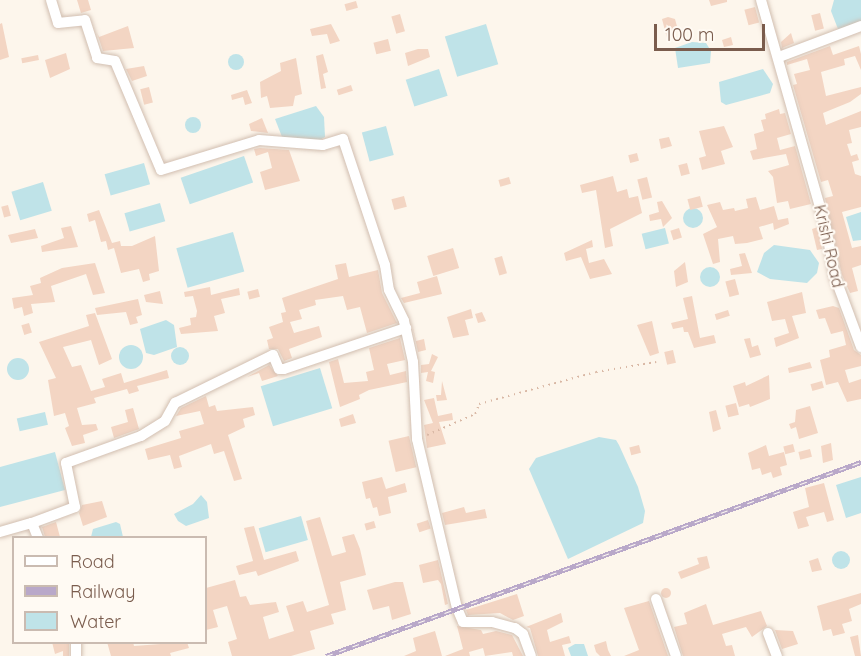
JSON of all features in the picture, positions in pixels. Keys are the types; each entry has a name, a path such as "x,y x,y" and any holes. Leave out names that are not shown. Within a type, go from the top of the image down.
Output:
{"street":[{"path":"51,0 58,23 85,20 97,58 115,61 161,170 259,140 272,139 296,145 323,145 343,139 385,265 389,290 405,328 413,362 417,439 463,622 492,622 515,628 523,634 531,656"},
{"name":"Krishi Road","path":"761,0 803,143 835,277 861,347"},
{"path":"779,57 861,26"},
{"path":"0,532 75,507 66,463 141,436 165,420 175,403 273,355 279,369 284,369 405,328"},
{"path":"32,523 38,536"},
{"path":"656,599 676,656"},
{"path":"768,633 777,656"}],"path":[{"path":"417,439 475,414 479,404 596,372 656,362"}],"water":[{"path":"834,0 861,0 861,23 838,29 831,11"},
{"path":"486,24 498,64 457,77 445,37"},
{"path":"692,42 706,43 711,51 710,63 678,68 675,48"},
{"path":"236,54 242,56 244,62 242,68 236,70 230,68 228,62 230,56"},
{"path":"439,69 448,96 414,106 406,80"},
{"path":"763,69 773,84 770,93 726,105 721,102 719,82"},
{"path":"316,106 324,117 325,137 318,141 284,142 275,119"},
{"path":"190,117 196,117 201,125 199,131 190,133 185,128 185,122"},
{"path":"386,126 394,155 370,161 362,132"},
{"path":"244,156 253,182 190,204 181,178"},
{"path":"144,163 150,184 111,195 105,174"},
{"path":"43,182 52,211 20,220 11,192"},
{"path":"160,203 165,221 130,231 124,213"},
{"path":"693,208 700,211 703,218 700,225 693,228 686,225 683,218 686,211"},
{"path":"861,212 861,240 853,241 846,217"},
{"path":"665,228 669,244 646,249 642,234"},
{"path":"233,232 244,271 188,288 176,248"},
{"path":"774,245 810,250 819,263 817,273 807,283 770,279 757,272 764,253"},
{"path":"710,267 717,270 720,277 717,284 710,287 703,284 700,277 703,270"},
{"path":"166,320 174,325 177,347 154,355 146,353 140,329"},
{"path":"131,345 140,348 143,357 140,366 131,369 122,366 119,357 122,348"},
{"path":"180,347 186,350 189,356 186,362 180,365 174,362 171,356 174,350"},
{"path":"18,358 26,361 29,369 26,377 18,380 10,377 7,369 10,361"},
{"path":"320,368 332,408 273,426 261,386"},
{"path":"45,412 48,425 20,431 17,419"},
{"path":"599,437 616,440 619,445 638,487 645,511 643,523 568,559 529,469 536,458"},
{"path":"55,452 65,490 0,507 0,467"},
{"path":"861,477 861,513 846,518 836,485"},
{"path":"201,495 207,502 209,518 186,526 178,521 174,514 193,504"},
{"path":"301,516 308,540 266,552 259,528"},
{"path":"116,522 120,524 123,536 91,536 93,529"},
{"path":"841,551 847,554 850,560 847,566 841,569 835,566 832,560 835,554"},
{"path":"575,644 584,644 588,656 571,656 568,648"}],"building":[{"path":"77,0 88,0 91,10 81,13"},
{"path":"709,0 727,0 727,2 711,6"},
{"path":"356,1 358,8 346,11 344,4"},
{"path":"755,7 759,22 749,25 744,10"},
{"path":"820,13 824,29 815,31 811,15"},
{"path":"400,14 405,31 396,34 391,16"},
{"path":"668,17 675,19 678,30 667,38 662,19"},
{"path":"2,23 9,57 0,60 0,24"},
{"path":"331,24 340,41 330,44 327,34 312,36 310,29"},
{"path":"128,26 134,48 103,51 97,33 99,37"},
{"path":"791,33 794,43 782,48 781,42"},
{"path":"731,37 733,45 724,47 722,40"},
{"path":"388,39 391,51 376,54 373,43"},
{"path":"830,46 833,55 859,46 861,54 861,70 855,56 844,59 845,65 821,72 826,96 861,87 861,94 850,102 823,113 826,125 861,111 861,127 849,130 852,143 847,144 851,156 857,154 859,160 852,162 855,174 861,176 861,207 842,212 852,248 861,246 861,265 852,268 858,291 850,293 842,275 825,198 833,196 828,180 821,182 793,85 797,84 794,74 810,70 807,59 787,65 787,62"},
{"path":"428,49 430,57 408,66 405,53"},
{"path":"66,53 70,69 50,78 45,60"},
{"path":"323,54 328,72 323,74 326,88 321,89 316,56"},
{"path":"38,55 39,60 22,63 21,58"},
{"path":"296,58 302,94 295,96 293,106 270,108 267,96 261,98 260,82 281,71 280,63"},
{"path":"144,66 147,76 132,81 126,69"},
{"path":"351,85 353,91 339,95 337,90"},
{"path":"149,87 153,103 144,105 140,89"},
{"path":"247,90 252,103 245,105 243,97 232,100 231,95"},
{"path":"779,109 780,114 785,113 791,134 777,138 780,150 795,146 811,204 790,209 788,201 777,203 773,177 768,171 789,165 786,154 753,160 750,151 757,149 754,134 764,131 761,120 766,119 765,114"},
{"path":"262,118 268,133 251,131 249,124"},
{"path":"724,126 733,147 721,151 725,164 702,170 699,158 706,156 699,131"},
{"path":"669,137 672,146 661,149 659,139"},
{"path":"254,149 289,150 300,181 265,190 260,172 272,168 268,152 256,156"},
{"path":"637,153 639,161 630,163 628,155"},
{"path":"687,163 690,174 681,176 678,165"},
{"path":"613,176 617,192 627,189 629,198 638,196 642,213 610,229 613,246 605,248 596,190 582,193 580,185"},
{"path":"509,177 511,184 500,187 498,180"},
{"path":"647,177 652,197 642,200 637,179"},
{"path":"404,196 407,207 394,210 391,199"},
{"path":"700,196 703,207 690,210 687,199"},
{"path":"756,197 760,210 774,206 778,220 788,218 789,224 774,230 773,223 759,227 763,239 747,243 735,244 733,236 718,239 720,262 713,264 703,234 717,227 707,205 720,202 723,210 734,208 735,211 748,208 746,199"},
{"path":"662,201 672,218 663,227 661,219 650,221 649,215 659,212 657,202"},
{"path":"8,205 11,216 4,217 1,207"},
{"path":"99,210 112,243 120,241 121,246 132,246 155,236 159,271 149,274 150,280 143,282 139,269 121,273 114,248 108,250 106,241 101,242 95,220 89,222 87,214"},
{"path":"71,226 78,247 42,252 41,246 64,238 61,228"},
{"path":"818,227 822,249 817,250 812,229"},
{"path":"679,228 682,238 673,240 670,231"},
{"path":"35,229 38,238 11,243 8,235"},
{"path":"592,240 593,247 586,249 589,263 604,259 612,274 590,279 581,257 566,261 564,253"},
{"path":"453,248 459,268 433,276 427,256"},
{"path":"745,253 752,273 731,275 730,269 742,266 739,254"},
{"path":"502,256 507,273 499,276 494,258"},
{"path":"685,262 688,282 676,287 674,271"},
{"path":"95,263 105,293 93,295 86,274 51,286 55,302 31,304 33,313 24,316 22,307 14,309 12,298 33,295 30,286 41,283 40,278 62,268"},
{"path":"346,263 349,277 378,270 382,293 397,323 367,333 360,307 347,310 343,296 315,300 316,305 299,310 302,319 290,322 294,333 319,326 322,337 289,349 292,358 284,361 278,349 269,349 267,340 273,338 269,327 283,322 281,313 286,312 282,298 338,279 335,265"},
{"path":"437,276 442,294 404,303 401,298 420,293 417,282"},
{"path":"735,279 739,294 729,297 725,282"},
{"path":"210,287 211,295 239,288 240,295 221,299 225,313 214,316 218,331 181,334 179,328 191,325 190,318 196,317 197,311 193,296 185,297 184,292"},
{"path":"258,289 260,297 249,299 247,292"},
{"path":"160,291 163,304 146,302 144,295"},
{"path":"802,292 806,313 792,316 799,338 776,347 774,338 789,333 785,319 772,321 767,302"},
{"path":"692,296 700,338 714,335 716,343 694,348 688,332 684,332 683,327 673,329 671,323 688,319 683,298"},
{"path":"138,299 142,315 136,317 138,323 130,325 126,312 97,315 95,308"},
{"path":"833,306 839,308 854,350 861,355 861,366 845,370 849,383 861,379 861,399 847,402 838,382 826,385 820,360 830,357 829,350 846,345 843,331 831,334 825,318 819,319 816,310"},
{"path":"471,309 473,318 465,320 469,335 453,338 447,317"},
{"path":"728,310 730,316 717,320 715,314"},
{"path":"482,312 486,321 478,323 475,314"},
{"path":"95,313 112,359 99,365 91,340 63,347 72,367 81,365 91,391 105,387 102,379 121,373 124,383 167,370 169,378 137,386 139,391 129,394 127,389 94,398 96,403 77,408 82,425 96,424 98,430 83,435 85,443 72,446 65,428 69,426 65,413 54,416 48,380 56,378 39,342 89,326 86,315"},
{"path":"652,321 659,353 650,356 637,325"},
{"path":"29,323 32,333 24,335 21,325"},
{"path":"413,328 416,341 424,339 426,350 418,352"},
{"path":"400,338 405,360 387,364 390,375 406,371 407,382 369,390 359,395 360,399 340,407 329,362 338,359 344,383 368,381 366,372 374,370 369,348"},
{"path":"750,338 752,347 758,345 761,355 750,358 744,339"},
{"path":"673,350 676,363 667,365 664,352"},
{"path":"432,354 438,357 431,371 435,372 433,383 426,381 428,372 421,373 421,365 429,364"},
{"path":"810,362 812,368 789,373 788,368"},
{"path":"269,365 278,376 262,381 259,373 247,377"},
{"path":"769,375 770,399 750,407 749,404 739,407 733,386 745,382 746,386"},
{"path":"442,381 447,400 437,401 436,395 441,395"},
{"path":"822,381 824,388 812,391 810,384"},
{"path":"206,396 209,407 215,405 217,411 253,407 255,415 243,419 245,427 228,435 242,479 234,481 224,451 214,454 211,444 179,456 182,467 174,469 170,455 148,460 145,449 181,438 179,431 204,424 200,411 176,416 181,408"},
{"path":"434,398 438,416 452,413 453,420 439,422 446,444 427,448 424,425 433,423 424,400"},
{"path":"736,403 739,415 728,417 725,406"},
{"path":"810,406 818,433 799,439 796,427 791,429 789,424 795,422 796,410"},
{"path":"133,408 139,429 114,438 111,427 128,422 125,410"},
{"path":"716,410 721,429 713,432 709,412"},
{"path":"353,414 356,423 341,427 339,419"},
{"path":"409,436 416,467 396,472 389,441"},
{"path":"831,443 833,460 823,463 821,446"},
{"path":"793,444 795,452 785,454 783,446"},
{"path":"639,445 641,453 631,455 629,447"},
{"path":"766,445 769,456 784,452 787,465 780,467 782,475 773,478 771,472 762,475 760,468 752,470 748,453"},
{"path":"810,449 812,457 800,460 798,452"},
{"path":"382,477 386,489 405,483 407,492 388,497 391,513 379,516 377,507 373,508 370,498 366,499 362,482"},
{"path":"824,483 834,520 827,522 824,512 806,517 809,526 798,529 793,512 809,507 805,488"},
{"path":"102,501 107,517 83,526 79,513 82,505"},
{"path":"464,507 466,513 485,509 487,518 445,525 442,513"},
{"path":"320,517 332,556 346,552 342,537 354,534 366,575 340,582 346,610 331,614 334,624 310,631 315,649 291,656 232,656 228,642 237,639 227,606 213,610 218,627 207,630 207,588 235,580 240,597 246,596 250,605 276,602 279,612 263,617 269,639 294,631 286,606 303,601 307,612 329,605 306,521"},
{"path":"428,520 431,529 419,532 417,524"},
{"path":"374,521 376,528 366,530 364,524"},
{"path":"56,522 60,536 45,536 42,527"},
{"path":"254,526 264,560 296,551 299,561 258,576 256,571 239,575 236,566 253,561 244,528"},
{"path":"707,556 710,568 681,579 678,572 699,564 697,558"},
{"path":"818,558 822,570 812,572 809,561"},
{"path":"438,560 448,604 445,605 441,584 438,580 423,583 419,565"},
{"path":"403,582 411,614 392,620 389,606 373,610 367,590"},
{"path":"666,588 670,589 670,597 666,598 662,597 661,593 662,589"},
{"path":"861,593 861,604 849,609 852,621 842,624 845,633 833,636 831,629 823,631 817,606"},
{"path":"517,594 524,616 513,620 500,613 468,615 466,610"},
{"path":"649,601 668,656 624,656 639,650 624,608"},
{"path":"706,604 713,625 761,611 767,626 752,637 746,627 722,634 726,646 732,645 735,656 683,656 674,627 687,624 684,613"},
{"path":"561,613 563,622 547,630 550,642 569,636 571,643 562,645 565,656 538,656 530,628 526,627"},
{"path":"457,626 481,630 483,634 496,631 512,635 523,656 513,656 512,652 485,656 483,648 469,652 470,656 445,656 463,649"},
{"path":"775,630 793,631 798,644 782,649"},
{"path":"435,631 442,656 404,656 416,651 413,638"},
{"path":"858,635 861,656 855,656 850,637"},
{"path":"606,641 611,656 600,656 594,645"},
{"path":"52,644 69,644 69,656 63,656 63,651 55,654"},
{"path":"108,644 134,644 134,646 188,644 189,648 170,653 171,656 111,656"}],"railway":[{"path":"326,656 861,462"}]}
